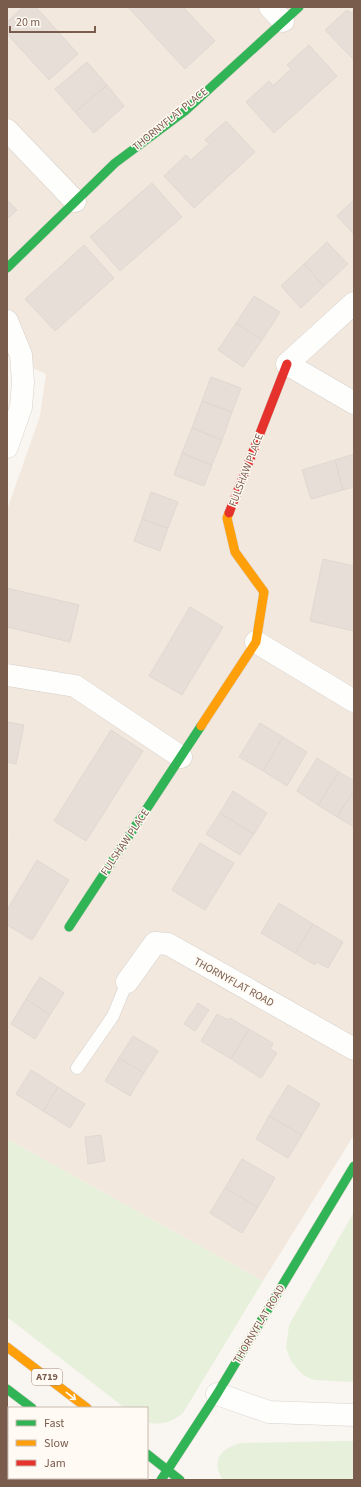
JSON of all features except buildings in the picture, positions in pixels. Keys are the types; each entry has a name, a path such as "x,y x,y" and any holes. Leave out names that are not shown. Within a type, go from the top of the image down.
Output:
{"street":[{"name":"THORNYFLAT PLACE","path":"7,268 115,162 185,111 284,12"},
{"path":"7,130 75,201"},
{"path":"354,303 287,364 354,403"},
{"path":"7,321 21,354 23,382 21,407 7,447"},
{"name":"FULSHAW PLACE","path":"69,927 256,642 264,592 235,552 227,518 287,364"},
{"path":"256,642 354,701"},
{"path":"7,675 75,686 181,757"},
{"name":"THORNYFLAT ROAD","path":"127,982 155,943 168,944 354,1049"},
{"name":"THORNYFLAT ROAD","path":"161,1480 217,1394 354,1166"},
{"name":"A719","path":"7,1347 86,1407"},
{"path":"7,1389 31,1407"},
{"path":"217,1394 269,1412 354,1415"},
{"path":"148,1455 180,1480"}],"lane":[{"path":"77,1068 113,1016 127,982"}],"shaded area":[{"path":"7,7 354,7 354,1135 263,1281 7,1139 7,838 9,834 7,833 7,510 40,416 46,374 7,356"}],"green space":[{"path":"7,1139 263,1281 183,1413 175,1419 157,1424 148,1422 148,1407 124,1407 7,1317"},
{"path":"354,1212 354,1382 314,1380 305,1376 291,1361 286,1348 289,1325"},
{"path":"7,1417 8,1479 79,1480 7,1480"},
{"path":"354,1441 354,1480 223,1480 219,1473 218,1461 220,1456 228,1448 241,1443"}],"traffic: fast":[{"path":"7,268 115,163 185,111 299,7"},
{"path":"69,927 201,726"},
{"path":"161,1480 217,1394 354,1166"},
{"path":"7,1389 31,1407"},
{"path":"148,1455 180,1480"}],"traffic: slow":[{"path":"201,726 256,642 264,592 235,552 227,518 229,513"},
{"path":"7,1347 86,1407"}],"traffic: jam":[{"path":"229,513 287,364"}]}
